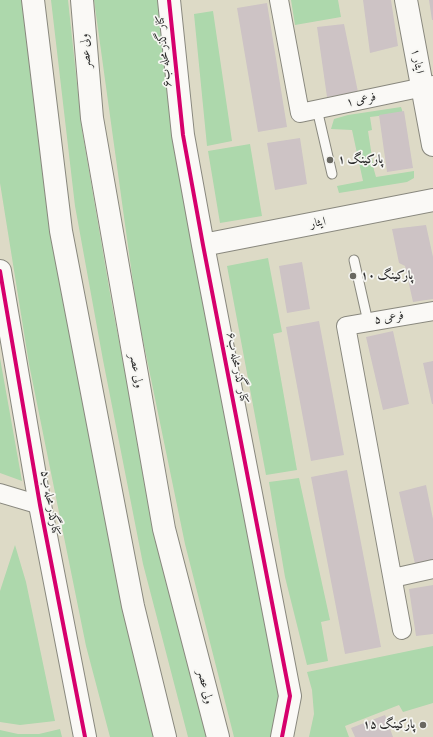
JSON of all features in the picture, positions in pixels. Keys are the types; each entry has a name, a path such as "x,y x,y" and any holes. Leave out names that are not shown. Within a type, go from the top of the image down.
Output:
{"street":[{"path":"33,0 61,231 133,606 165,737"},
{"name":"ولی عصر","path":"82,0 92,118 164,529 218,737"},
{"name":"کنار گذر محله ب۶","path":"169,0 183,135 290,696 282,737"},
{"path":"280,0 309,111"},
{"name":"ایثار ۱","path":"406,0 428,86 433,145"},
{"name":"فرعی ۱","path":"309,111 428,86"},
{"name":"ایثار","path":"203,245 433,200"},
{"name":"کنارگذر محله ب۵","path":"0,271 40,505 85,737"},
{"name":"فرعی ۵","path":"393,578 346,326 433,311"},
{"path":"0,493 40,505"},
{"path":"402,630 393,578 433,569"}],"lane":[{"path":"309,111 332,174"},
{"path":"354,260 368,322"}],"green space":[{"path":"0,0 25,0 158,737 110,737 86,646 29,364 0,183"},
{"path":"51,0 68,0 82,130 112,305 152,509 206,737 188,737 143,564 103,360 75,206"},
{"path":"94,0 163,0 285,700 277,737 234,737 185,544 137,311"},
{"path":"291,0 338,0 341,17 295,25"},
{"path":"213,11 232,141 207,146 194,14"},
{"path":"401,107 403,113 370,117 372,130 368,131 374,170 376,177 414,171 414,178 407,182 339,193 337,186 363,181 352,130 331,129 334,119 348,115"},
{"path":"250,144 262,216 220,223 208,151"},
{"path":"268,258 282,332 273,334 297,470 266,475 227,266"},
{"path":"0,358 22,481 0,473"},
{"path":"299,478 330,620 321,622 328,661 307,665 285,577 269,482"},
{"path":"15,545 26,582 55,721 20,725 0,722 0,591"},
{"path":"433,646 433,703 403,712 399,705 345,726 349,737 309,737 314,714 312,690 307,672"},
{"path":"60,729 62,737 0,737 0,730 18,734 39,734"}],"building":[{"path":"363,0 391,0 398,46 370,53"},
{"path":"429,0 433,0 433,20 432,20"},
{"path":"267,3 287,127 258,132 237,8"},
{"path":"344,24 358,92 327,97 317,27"},
{"path":"404,111 413,168 387,172 379,115"},
{"path":"300,138 307,184 275,190 267,143"},
{"path":"426,225 433,257 433,299 413,302 405,266 399,263 392,229"},
{"path":"302,262 310,309 287,313 279,266"},
{"path":"319,321 344,455 311,461 286,327"},
{"path":"393,331 409,404 383,410 366,337"},
{"path":"433,361 433,404 432,404 423,363"},
{"path":"347,470 381,647 345,654 311,477"},
{"path":"426,485 433,519 433,560 415,564 399,492"},
{"path":"433,585 433,634 416,636 409,589"},
{"path":"385,715 393,737 355,737 351,728"}],"cycle path":[{"path":"169,0 183,135 290,696 282,737"},
{"path":"0,271 40,505 85,737"}],"place":[{"name":"پارکینگ ۱","path":"330,160"},
{"name":"پارکینگ ۱۰","path":"353,276"},
{"name":"پارکینگ ۱۵","path":"423,725"}]}
